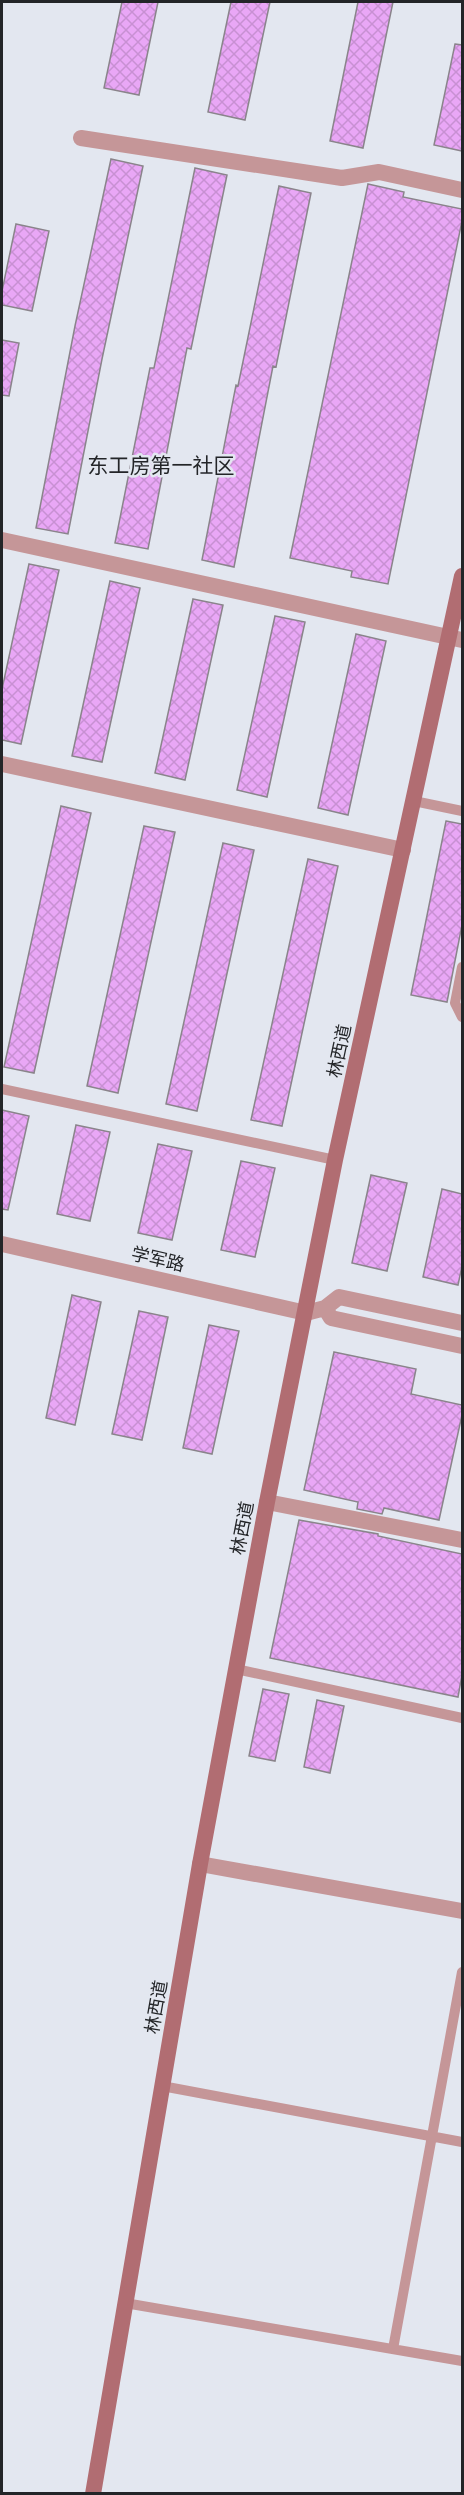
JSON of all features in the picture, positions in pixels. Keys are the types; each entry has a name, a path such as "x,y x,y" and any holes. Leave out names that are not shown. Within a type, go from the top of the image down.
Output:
{"main road":[{"name":"林西道","path":"93,2493 200,1864 267,1502 335,1160 414,801 456,638 462,576"}],"street":[{"path":"81,138 342,178 379,172 462,190"},
{"path":"2,540 456,638"},
{"path":"2,764 403,850"},
{"name":"学军路","path":"2,1244 306,1313"},
{"path":"306,1313 325,1308 339,1297 462,1323"},
{"path":"325,1308 331,1318 462,1346"},
{"path":"267,1502 462,1540"},
{"path":"200,1864 462,1911"}],"lane":[{"path":"414,801 462,811"},
{"path":"462,967 455,1004 462,1017"},
{"path":"2,1089 335,1160"},
{"path":"236,1669 462,1718"},
{"path":"393,2349 462,1972"},
{"path":"162,2086 462,2142"},
{"path":"125,2303 462,2361"}],"building":[{"path":"122,2 158,2 139,95 104,88"},
{"path":"231,2 270,2 245,120 208,112"},
{"path":"358,2 393,2 363,148 330,141"},
{"path":"455,44 462,45 462,151 434,145"},
{"path":"111,159 143,166 68,534 36,528 75,326"},
{"path":"195,168 227,175 191,349 187,348 148,549 115,543 150,368 154,368"},
{"path":"368,184 404,192 403,197 462,209 462,221 388,584 351,577 352,571 290,558"},
{"path":"279,186 311,193 276,367 273,366 234,567 202,560 236,385 238,386"},
{"path":"16,224 49,231 32,311 2,305 2,291"},
{"path":"2,340 19,343 9,396 2,395"},
{"path":"29,564 59,570 21,744 2,740 2,689"},
{"path":"110,581 140,588 102,762 72,756"},
{"path":"193,599 223,605 185,780 155,773"},
{"path":"275,616 305,622 267,797 237,790"},
{"path":"356,634 386,641 348,815 318,808"},
{"path":"61,806 91,813 34,1073 4,1067"},
{"path":"446,821 462,824 462,925 447,1002 411,995"},
{"path":"144,826 175,832 118,1093 87,1086"},
{"path":"223,843 254,850 197,1111 166,1104"},
{"path":"308,859 338,866 282,1126 251,1120"},
{"path":"2,1110 29,1116 8,1210 2,1209"},
{"path":"76,1125 110,1132 90,1221 57,1214"},
{"path":"158,1144 192,1151 172,1240 138,1233"},
{"path":"241,1161 275,1168 255,1257 221,1250"},
{"path":"371,1175 407,1183 387,1271 352,1263"},
{"path":"442,1189 462,1194 462,1266 458,1285 423,1277"},
{"path":"72,1295 101,1302 75,1425 46,1418"},
{"path":"139,1311 168,1317 142,1440 112,1434"},
{"path":"209,1325 239,1331 212,1454 183,1448"},
{"path":"334,1352 416,1369 411,1394 462,1405 462,1415 439,1520 384,1508 382,1514 357,1509 358,1502 304,1490"},
{"path":"299,1520 378,1534 378,1536 462,1554 462,1675 458,1697 270,1658"},
{"path":"263,1689 289,1694 275,1761 249,1756"},
{"path":"317,1700 344,1706 330,1773 304,1767"}],"district":[{"name":"东工房第一社区","path":"161,465"}]}
